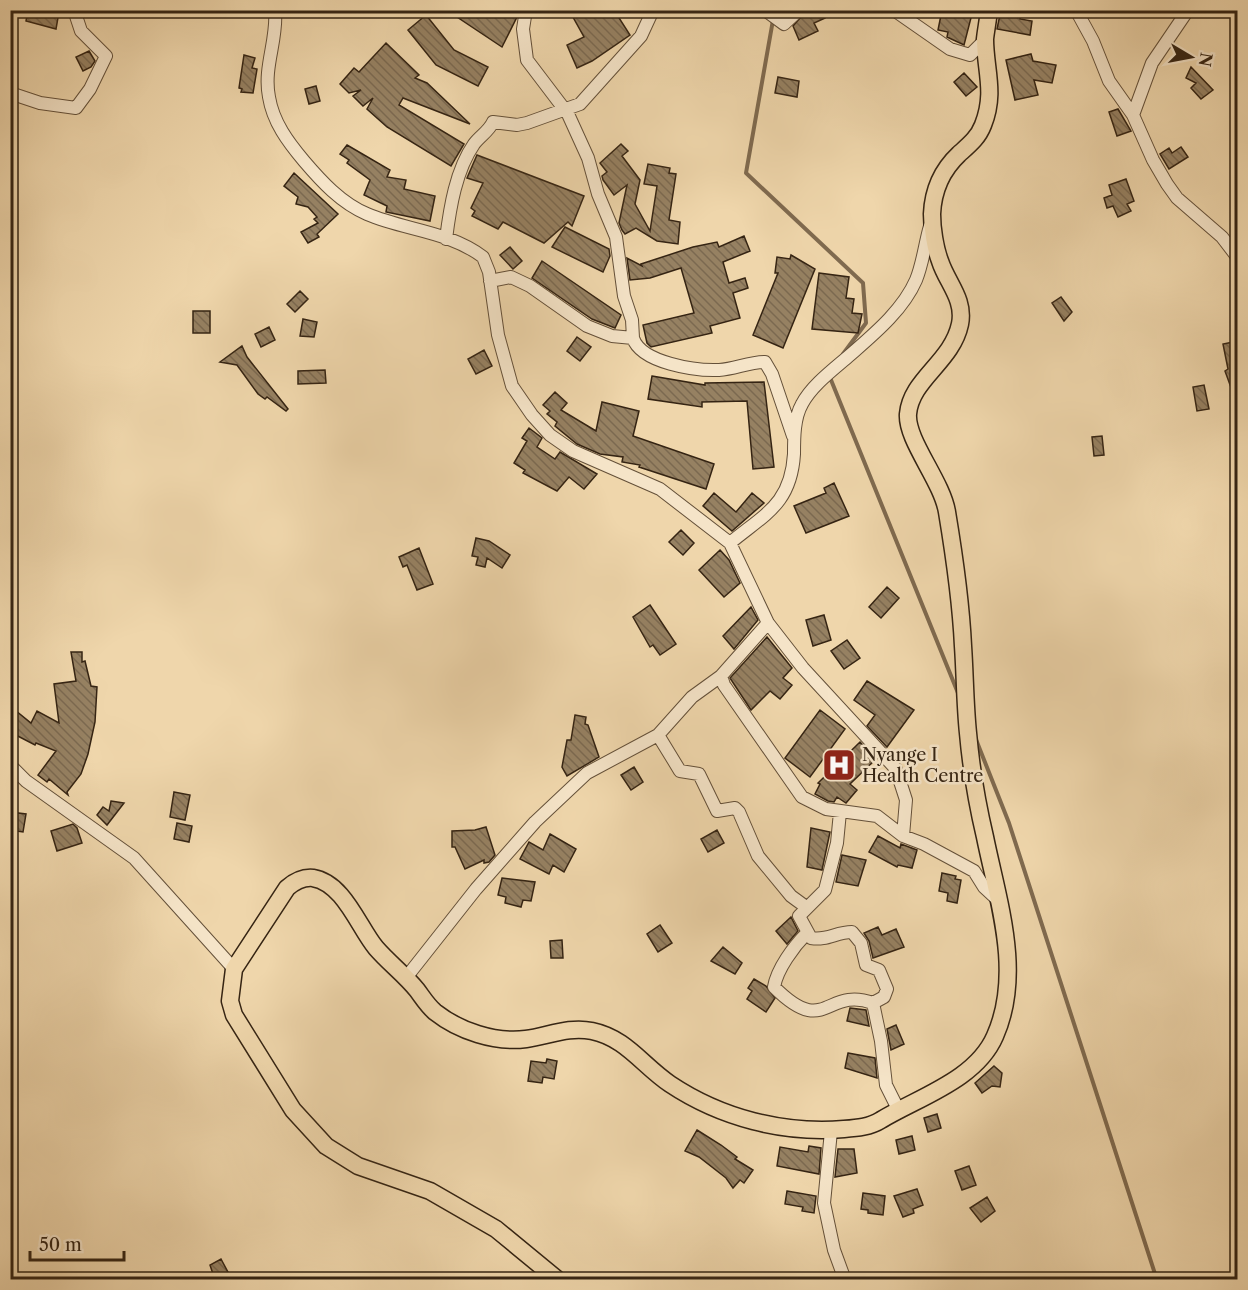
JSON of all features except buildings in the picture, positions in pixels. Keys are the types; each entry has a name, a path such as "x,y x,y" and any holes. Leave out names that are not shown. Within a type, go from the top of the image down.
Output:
{"main road":[{"path":"558,1280 496,1229 430,1191 358,1166 326,1146 293,1110 234,1015 230,1001 234,969 287,888 297,881 313,878 334,890 380,953 436,1012 463,1028 498,1038 516,1039 572,1029 608,1035 631,1048 637,1058 670,1084 716,1108 778,1128 831,1131 875,1124 898,1108 925,1097 969,1068 994,1038 1008,986 999,900 984,833 968,731 962,627 948,516 935,477 915,440 908,421 908,413 920,385 951,348 961,321 957,292 940,262 932,219 935,192 947,166 973,142 985,122 990,85 985,40 990,11"}],"street":[{"path":"10,93 40,103 76,108 90,89 106,56 81,31 74,10"},
{"path":"275,10 276,22 268,67 269,99 278,124 293,148 316,176 335,194 365,213 447,239 483,257 490,281 498,335 512,386 532,415 550,435 573,451 660,489 730,543 768,623 803,668 896,769 906,800 903,836"},
{"path":"526,10 523,29 527,60 565,111 588,158 598,194 616,237 624,296 632,320 633,338 641,351 670,363 717,370 746,363 768,364 794,440"},
{"path":"447,239 453,200 462,166 475,142 493,122 517,125 565,111 580,104 641,36 653,10"},
{"path":"765,10 784,24 799,10"},
{"path":"894,10 950,49 970,55 985,40"},
{"path":"1076,10 1093,41 1109,81 1133,115 1153,160 1167,184 1177,198 1222,237 1238,258"},
{"path":"1133,115 1152,63 1188,10"},
{"path":"730,543 763,517 787,490 792,473 799,410 806,397 883,326 908,294 916,279 932,219"},
{"path":"490,281 511,278 530,286 587,326 612,336 633,338"},
{"path":"405,979 519,838 559,798 587,773 658,735 692,697 721,676 768,623"},
{"path":"721,676 724,685 802,798 840,812 877,816 903,836 924,844 974,871 984,887 999,900"},
{"path":"658,735 680,771 699,774 711,795 711,803 717,811 735,808 739,812 758,856 791,896 806,907"},
{"path":"10,765 26,781 134,858 234,969"},
{"path":"807,933 795,945 788,960 776,975 774,987 789,1001 804,1011 824,1011 846,1000 873,1003 884,997 887,988 879,970 866,965 861,943 852,932 840,932 821,940 811,938 799,916 825,890 837,843 840,812"},
{"path":"873,1003 881,1041 886,1085 898,1108"},
{"path":"831,1131 824,1203 834,1250 845,1280"}],"waterway":[{"path":"773,20 746,173 863,283 866,323 843,354"},
{"path":"829,375 958,693"},
{"path":"975,737 1009,823 1157,1280"}],"place":[{"name":"Nyange I Health Centre","path":"839,765"}]}
